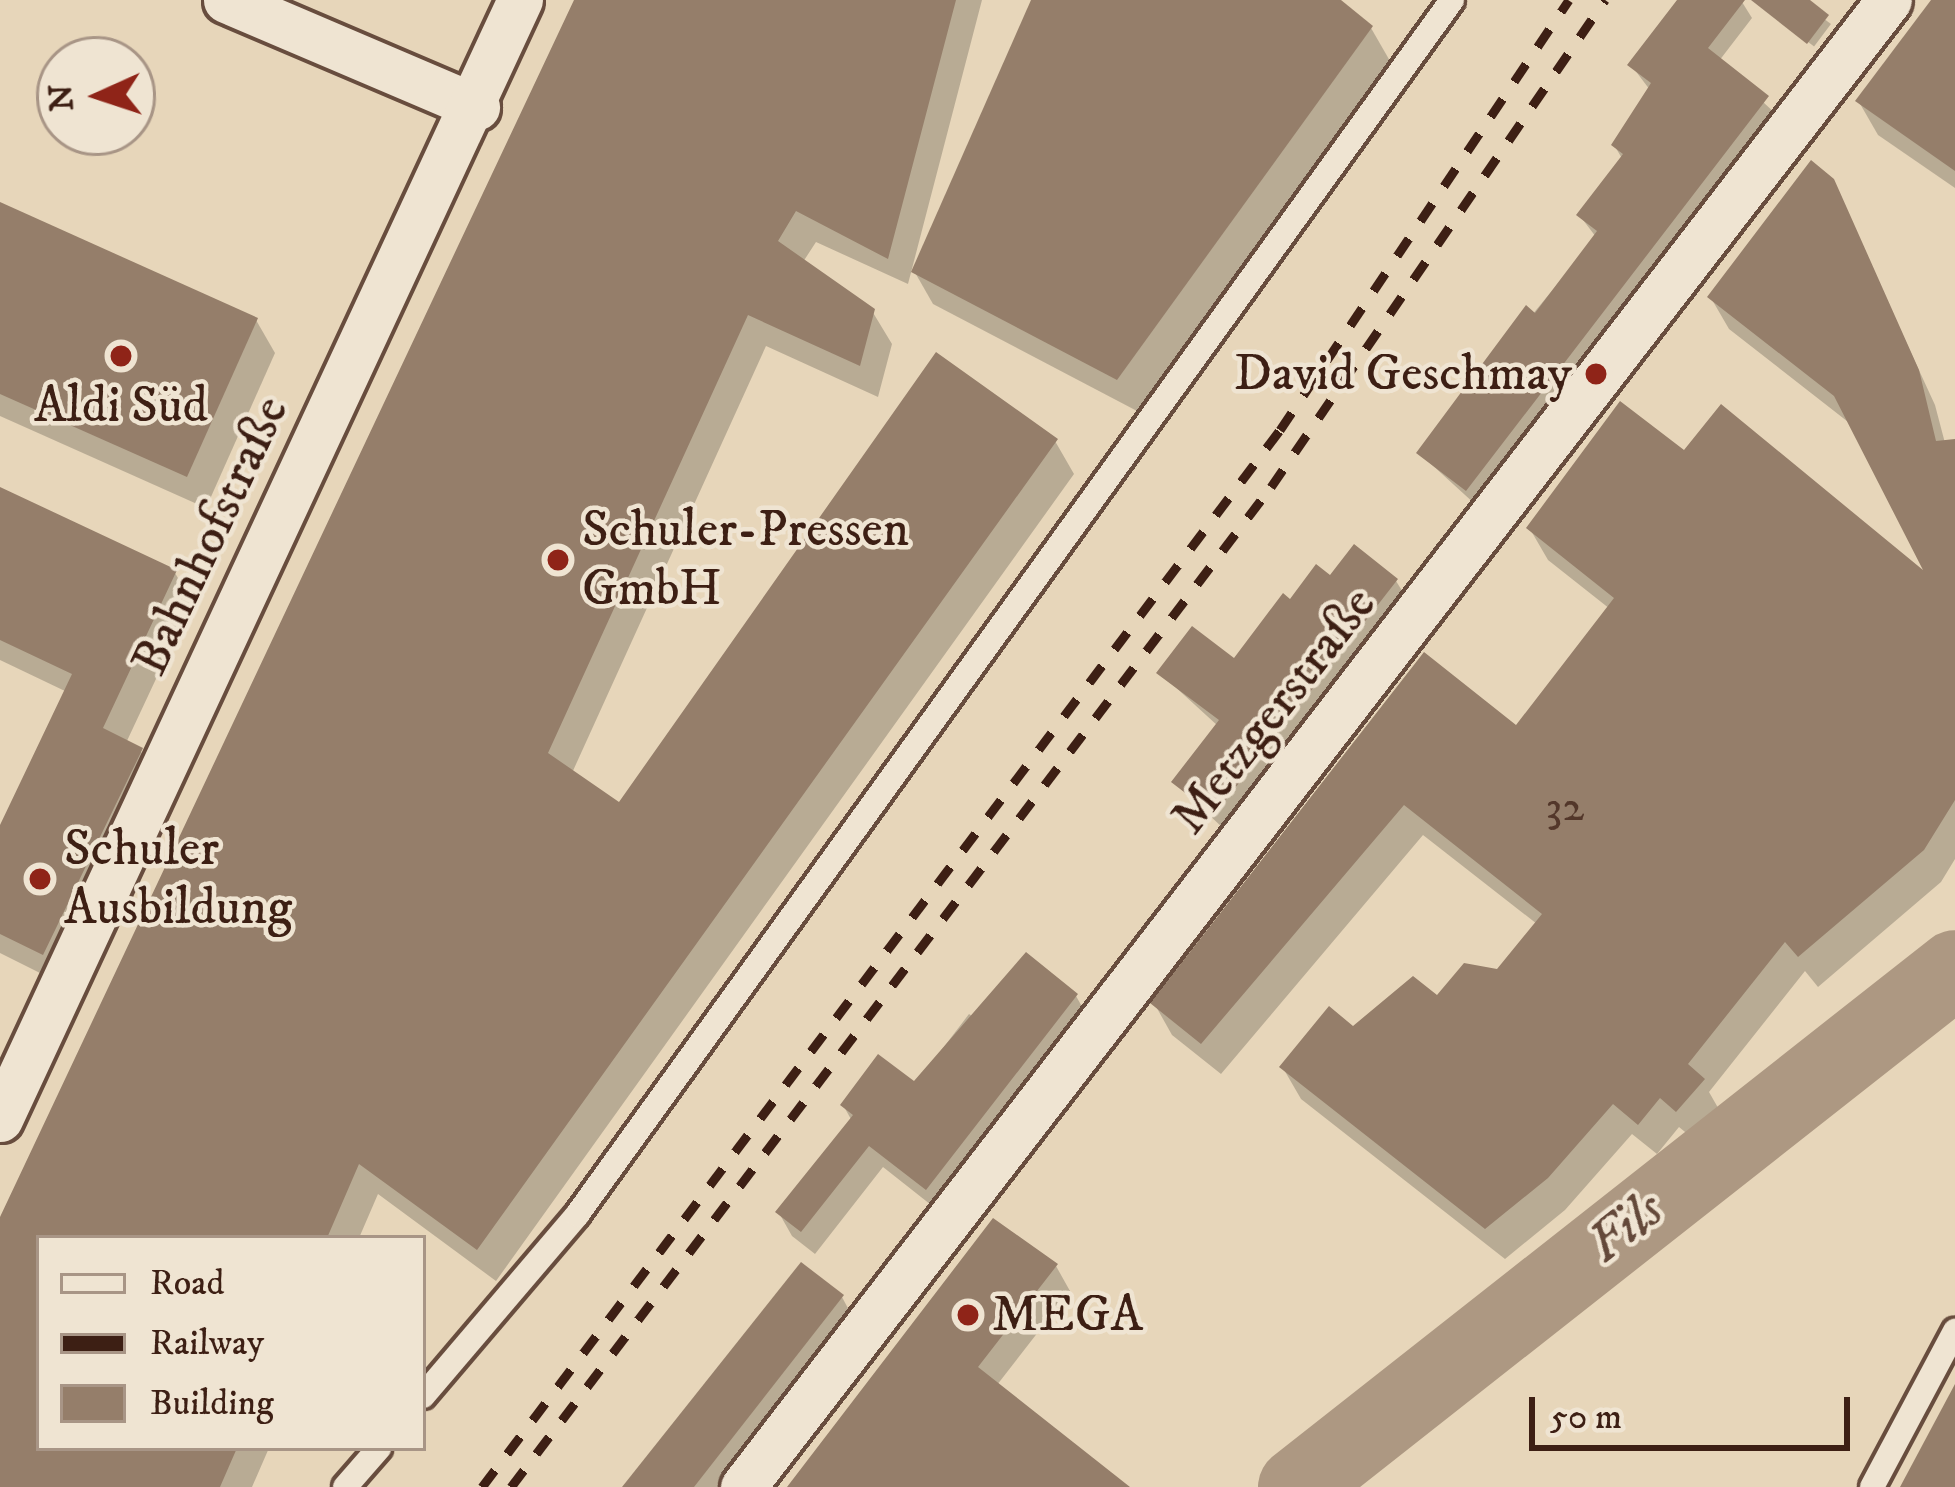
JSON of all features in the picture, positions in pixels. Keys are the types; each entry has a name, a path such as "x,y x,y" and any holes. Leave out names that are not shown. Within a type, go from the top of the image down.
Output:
{"street":[{"path":"226,0 477,106"},
{"name":"Bahnhofstraße","path":"0,1119 477,106 520,0"},
{"name":"Metzgerstraße","path":"743,1487 1889,0"}],"lane":[{"path":"426,1392 577,1215 1452,0"},
{"path":"1872,1487 1955,1330"},
{"path":"345,1487 376,1451"}],"building":[{"path":"574,0 956,0 888,259 796,211 778,241 875,309 860,366 748,315 548,753 619,802 936,352 1058,439 477,1250 359,1164 328,1235 36,1235 36,1451 236,1451 220,1487 0,1487 0,1217"},
{"path":"1031,0 1341,0 1373,26 1117,380 911,272"},
{"path":"1677,0 1745,0 1708,48 1769,96 1466,491 1416,453 1526,305 1535,313 1597,231 1576,215 1623,154 1611,145 1651,83 1627,65"},
{"path":"1751,0 1810,0 1829,15 1807,44"},
{"path":"1931,0 1955,0 1955,171 1855,101"},
{"path":"1811,160 1834,179 1919,370 1936,441 1955,439 1955,800 1924,850 1798,957 1785,942 1688,1064 1705,1079 1676,1112 1660,1098 1638,1125 1613,1104 1548,1178 1485,1229 1279,1067 1329,1006 1353,1026 1413,976 1437,995 1464,963 1497,969 1542,914 1404,805 1201,1044 1150,1003 1424,652 1516,725 1614,598 1526,528 1620,401 1684,450 1721,404 1923,570 1834,396 1707,297"},
{"name":"Aldi Süd","path":"0,202 258,318 187,477 0,394"},
{"path":"0,487 177,570 103,728 143,748 43,955 0,934 0,825 72,674 0,640"},
{"path":"1354,544 1398,579 1214,815 1171,782 1219,720 1156,673 1192,626 1234,658 1283,593 1290,599 1316,564 1330,575"},
{"path":"1026,952 1078,994 926,1190 869,1146 801,1232 775,1212 853,1115 840,1105 878,1054 914,1081"},
{"name":"MEGA","path":"993,1218 1058,1264 978,1367 1130,1487 787,1487"},
{"path":"801,1262 844,1295 694,1487 622,1487"},
{"path":"1955,1384 1955,1487 1900,1487"}],"waterway":[{"name":"Fils","path":"1297,1487 1955,969"}],"railway":[{"path":"482,1487 1280,430 1569,0"},
{"path":"511,1487 1271,487 1605,0"}],"place":[{"name":"Aldi Süd","path":"121,356"},
{"name":"David Geschmay","path":"1596,374"},
{"name":"Schuler-Pressen GmbH","path":"558,560"},
{"name":"Schuler Ausbildung","path":"40,879"},
{"name":"MEGA","path":"968,1315"}]}
